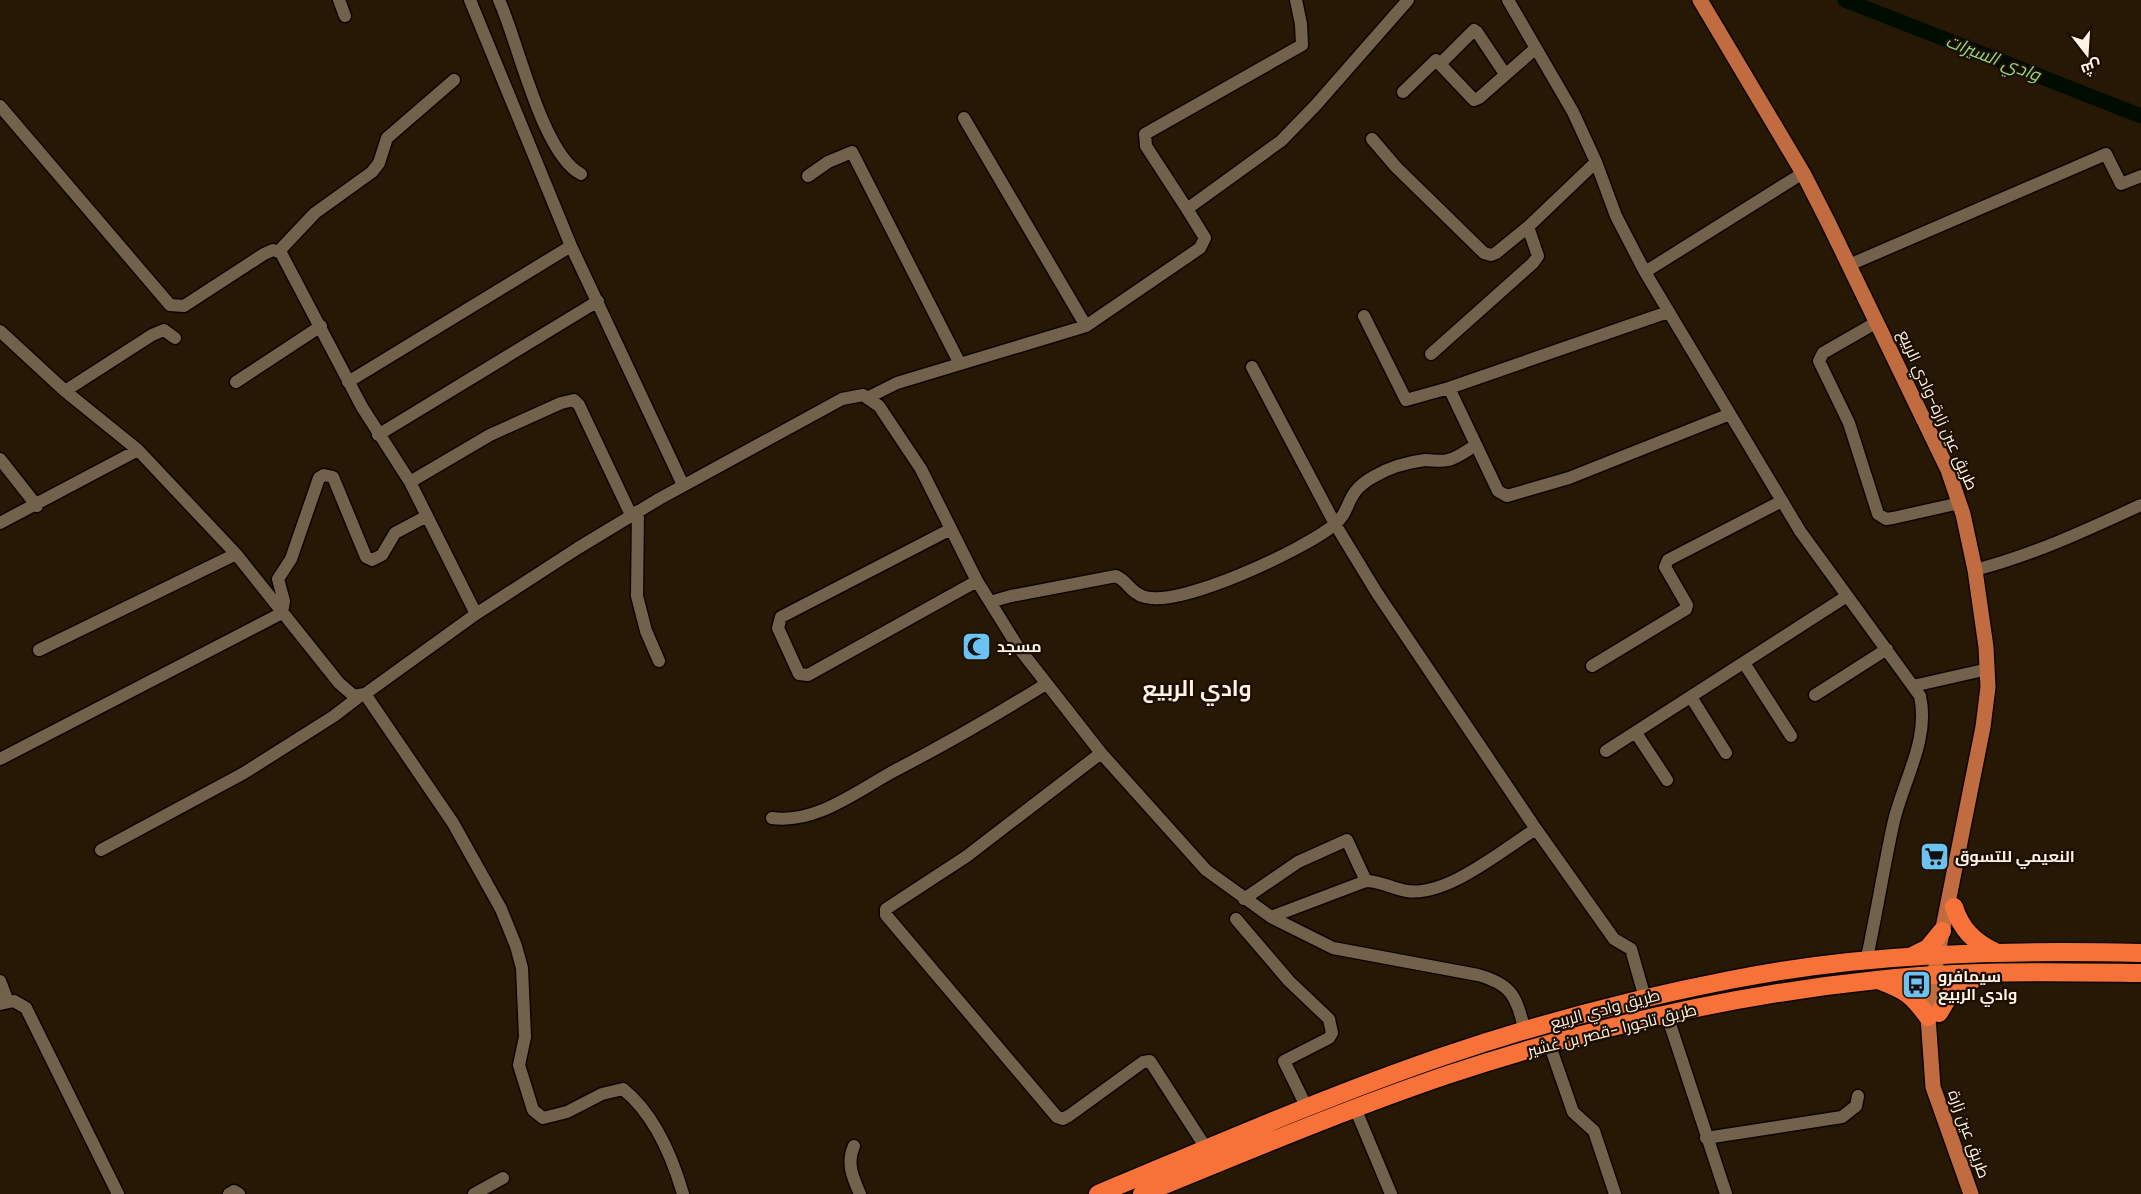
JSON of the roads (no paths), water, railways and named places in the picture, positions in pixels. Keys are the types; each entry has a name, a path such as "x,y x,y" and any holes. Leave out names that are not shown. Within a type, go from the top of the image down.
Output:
{"highway":[{"path":"1954,906 1958,919 1969,934 1995,952"},
{"path":"1904,959 1928,948 1942,931"},
{"name":"طريق وادي الربيع","path":"1098,1194 1206,1148 1390,1075 1525,1031 1645,998 1730,980 1866,962 1995,952 2141,953"},
{"path":"1877,980 1907,992 1934,1015 1952,991 1986,973"},
{"name":"طريق تاجورا -قصر بن غشير","path":"1142,1194 1162,1190 1355,1108 1549,1043 1667,1015 1767,994 1941,974 2141,973"}],"main road":[{"name":"طريق عين زارة-وادي الربيع","path":"1700,0 1803,173 1948,470 1960,503 1975,570 1988,669 1983,727 1955,877"},
{"path":"1942,956 1954,906 1955,877"},
{"path":"1942,956 1942,931 1955,877"},
{"name":"طريق عين زارة","path":"1942,956 1929,1051 1933,1087 1941,1115 1971,1194"}],"street":[{"path":"339,0 345,16"},
{"path":"470,0 570,246 598,301 683,485"},
{"path":"499,0 543,118 566,164 581,174"},
{"path":"869,397 890,386 959,363 1086,326 1204,244 1205,238 1146,146 1145,134 1302,45 1296,0"},
{"path":"1187,209 1281,141 1315,106 1408,0"},
{"path":"1508,0 1574,112 1616,216 1668,312 1822,564 1920,696 1925,716 1921,736 1893,824 1866,962"},
{"path":"1440,63 1473,30 1477,32 1505,74"},
{"path":"1403,92 1430,63 1436,60 1474,100 1536,48"},
{"path":"0,106 170,305 184,306 264,254 279,250 315,213 372,172 379,163 387,138 454,80"},
{"path":"964,118 1086,326"},
{"path":"1372,139 1396,167 1484,254 1491,255 1528,227 1596,162"},
{"path":"808,176 828,162 852,152 959,363"},
{"path":"1849,265 2106,154 2121,184 2141,176"},
{"path":"1645,272 1803,173"},
{"path":"1431,354 1533,263 1538,256 1528,227"},
{"path":"348,382 570,246"},
{"path":"279,250 321,326 348,382 378,435 410,482 476,615"},
{"path":"378,435 598,301"},
{"path":"1364,316 1406,400 1449,388 1668,312"},
{"path":"1877,322 1823,353 1819,361 1851,429 1878,514 1886,519 1960,503"},
{"path":"236,382 321,326"},
{"path":"66,391 152,335 164,330 175,338"},
{"path":"0,331 66,391 138,450 236,554 339,683 350,694 362,695 453,823 489,885 508,925 522,968 525,1036 519,1065 533,1110 543,1118 567,1112 602,1094 623,1089 640,1106 667,1148 683,1194"},
{"path":"1252,367 1335,524 1377,593 1536,829 1614,939 1625,943 1631,950 1645,998"},
{"path":"1449,388 1498,491 1508,496 1580,474 1730,414"},
{"path":"101,850 244,773 342,711 476,615 634,513 842,399 854,395 869,397 879,406 916,461 977,581 1018,647 1101,753 1206,870 1271,917 1333,948 1478,975 1501,983 1516,999 1525,1031"},
{"path":"410,482 490,435 561,403 574,400 579,405 634,513 637,596 646,631 659,661"},
{"path":"990,602 1116,576 1128,589 1146,597 1173,597 1279,559 1335,524 1343,515 1353,491 1373,476 1386,470 1422,461 1446,460 1476,445"},
{"path":"0,523 37,506 138,450"},
{"path":"0,459 37,506"},
{"path":"282,613 284,601 278,579 291,559 319,478 324,475 333,477 366,557 372,560 382,555 395,533 427,516"},
{"path":"1592,666 1686,609 1687,605 1665,567 1668,560 1782,501"},
{"path":"1975,570 2007,562 2043,548 2141,505"},
{"path":"951,529 781,617 778,628 799,674 808,675 977,581"},
{"path":"39,650 236,554"},
{"path":"1606,751 1847,596"},
{"path":"0,759 282,613"},
{"path":"1815,695 1887,649"},
{"path":"1744,663 1791,735"},
{"path":"1914,686 1988,669"},
{"path":"772,818 800,818 841,802 983,724 1046,684"},
{"path":"1691,697 1726,753"},
{"path":"1636,733 1667,780"},
{"path":"1101,753 967,856 886,909 886,915 1056,1117 1062,1119 1070,1115 1143,1062 1150,1061 1206,1148"},
{"path":"1271,917 1366,881 1377,881 1407,891 1437,889 1536,829"},
{"path":"1245,899 1298,862 1347,840 1366,881"},
{"path":"1236,919 1289,981 1329,1019 1332,1033 1329,1038 1284,1061 1307,1108"},
{"path":"0,981 4,1003 20,1002 26,1008 118,1194"},
{"path":"1667,1015 1726,1194"},
{"path":"1549,1043 1573,1112 1594,1131 1615,1194"},
{"path":"1706,1138 1842,1117 1856,1106 1858,1096"},
{"path":"1355,1108 1391,1194"},
{"path":"854,1146 850,1154 852,1175 860,1194"},
{"path":"474,1194 503,1178"},
{"path":"229,1194 234,1191 239,1194"}],"waterway":[{"name":"وادي السيرات","path":"1845,0 2141,116"}],"place":[{"name":"مسجد","path":"976,646"},
{"name":"النعيمي للتسوق","path":"1934,856"},
{"name":"سيمافرو وادي الربيع","path":"1917,985"}],"district":[{"name":"وادي الربيع","path":"1197,688"}]}
